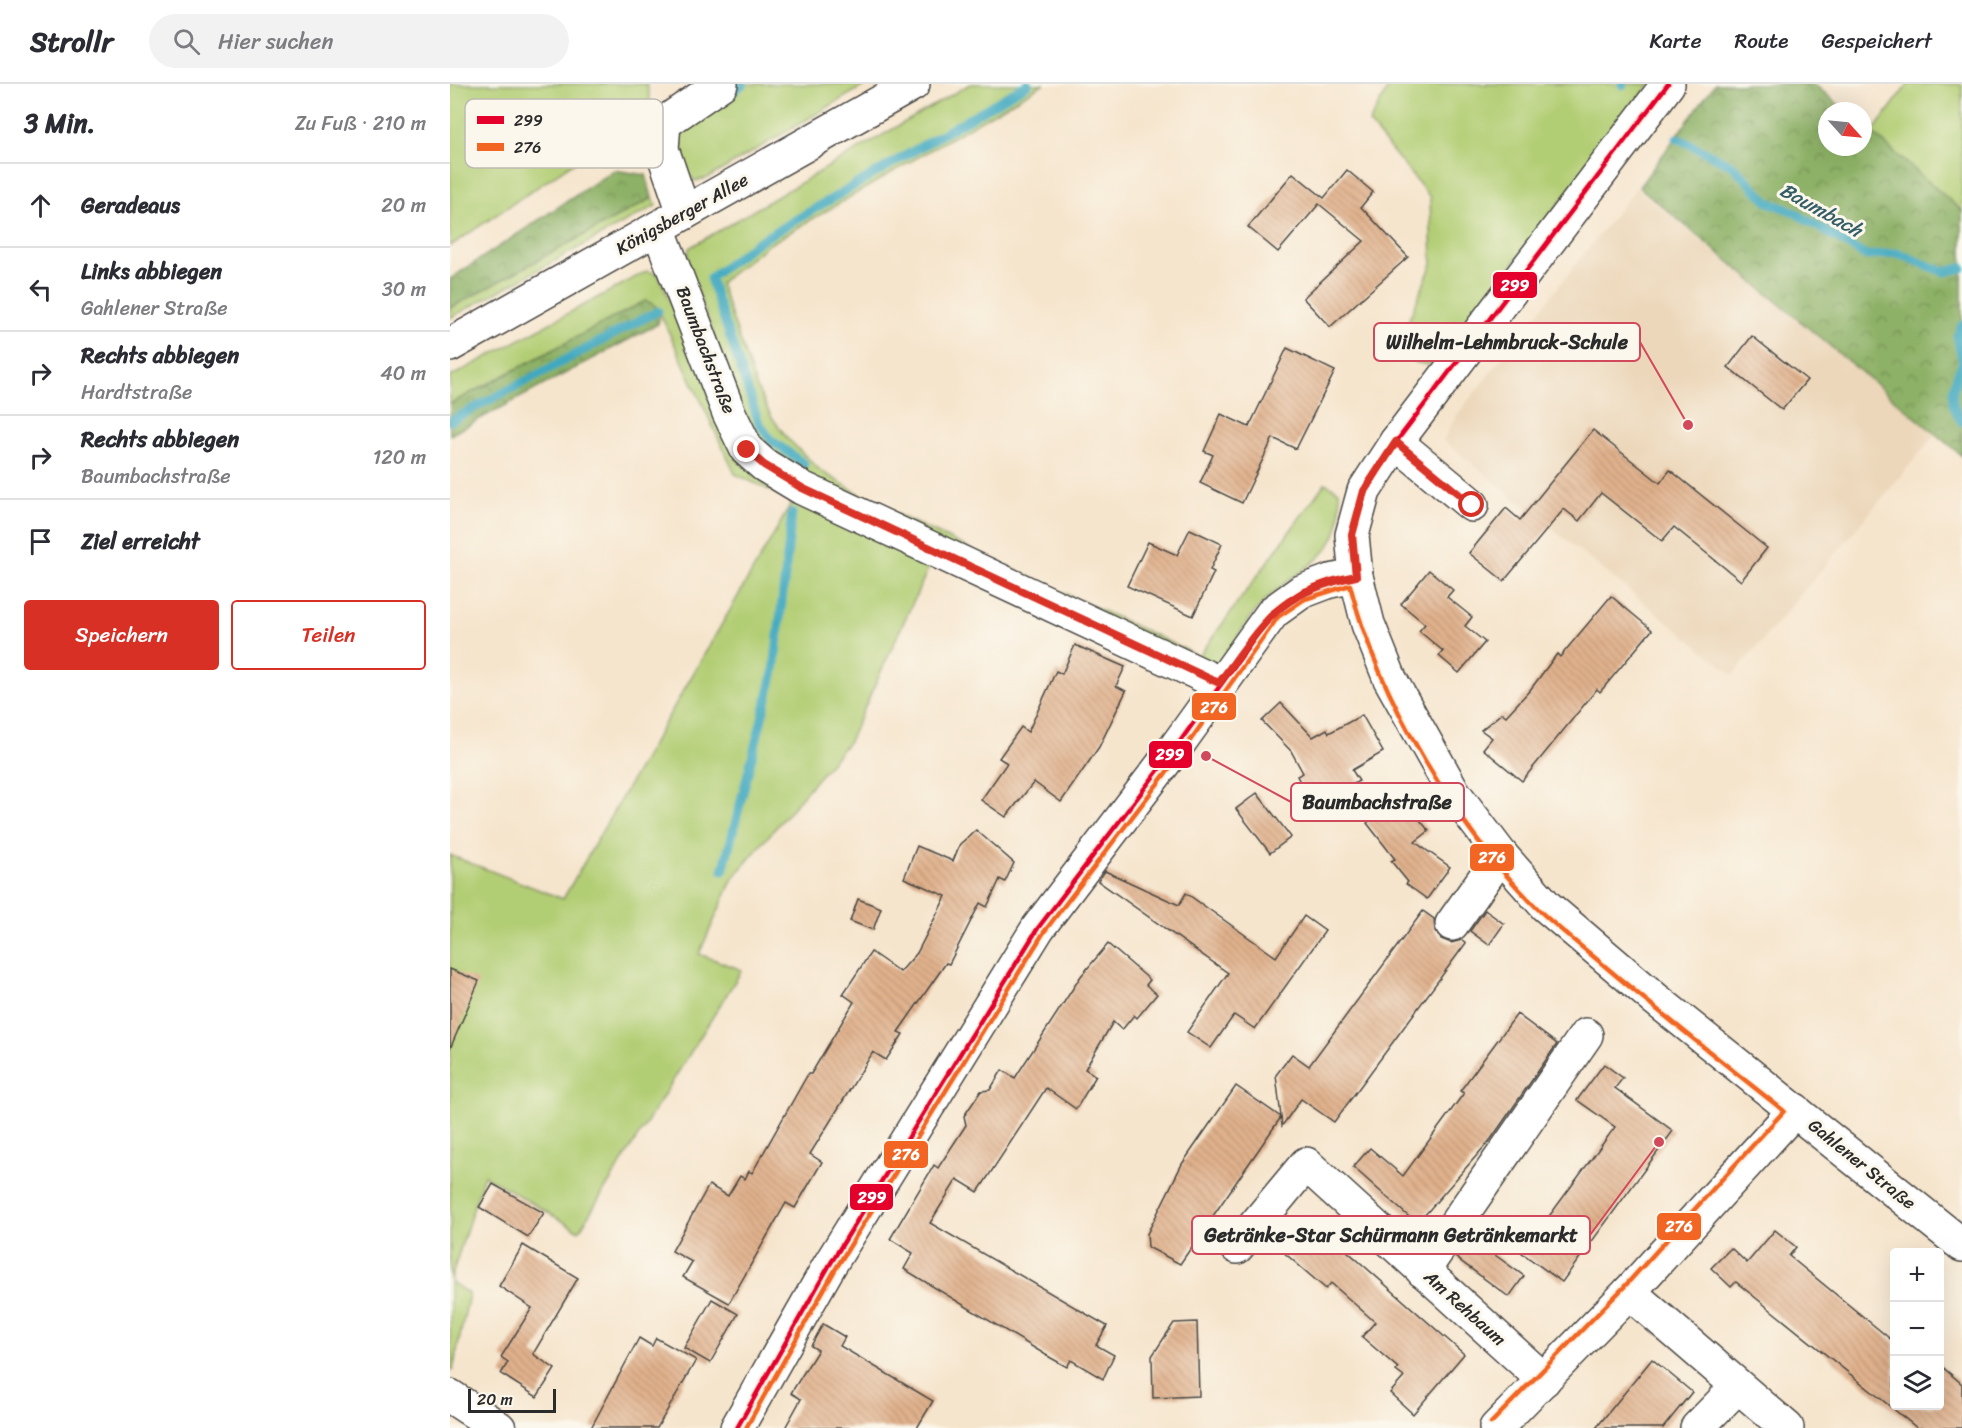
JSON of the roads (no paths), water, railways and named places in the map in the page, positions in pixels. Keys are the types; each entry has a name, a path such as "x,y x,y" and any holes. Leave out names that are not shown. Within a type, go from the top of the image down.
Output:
{"street":[{"name":"Baumbachstraße","path":"663,136 664,123 721,84"},
{"name":"Königsberger Allee","path":"450,345 913,84"},
{"name":"Gahlener Straße","path":"1668,84 1396,442 1364,491 1352,535 1356,576 1368,624 1390,679 1454,793 1501,855 1546,906 1654,999 1962,1245"},
{"name":"Baumbachstraße","path":"663,157 671,220 729,413 747,450 764,465 802,488 1219,683"},
{"path":"1396,442 1472,505"},
{"path":"737,1428 829,1266 1038,928 1176,747 1219,683 1273,612 1301,592 1330,581 1356,576"},
{"path":"1452,924 1501,855"},
{"path":"1423,1271 1586,1035"},
{"path":"1496,1428 1629,1292 1795,1110"},
{"name":"Am Rehbaum","path":"1237,1247 1306,1164 1544,1380"},
{"path":"1629,1292 1787,1428"},
{"path":"1697,1428 1737,1387"},
{"path":"450,1396 500,1428"}],"waterway":[{"path":"727,96 743,84"},
{"path":"804,464 771,440 759,423 710,278 756,243 1028,84"},
{"name":"Baumbach","path":"1677,138 1733,166 1768,202 1792,211 1866,256 1897,253 1944,272 1962,268"},
{"path":"450,421 658,311"},
{"name":"Baumbach","path":"1962,325 1957,336 1962,359"},
{"name":"Baumbach","path":"1962,364 1953,394 1954,408 1962,422"},
{"path":"723,871 774,671 792,513"}],"place":[{"name":"Wilhelm-Lehmbruck-Schule","path":"1688,425"},
{"name":"Baumbachstraße","path":"1206,756"},
{"name":"Getränke-Star Schürmann Getränkemarkt","path":"1659,1142"}]}
